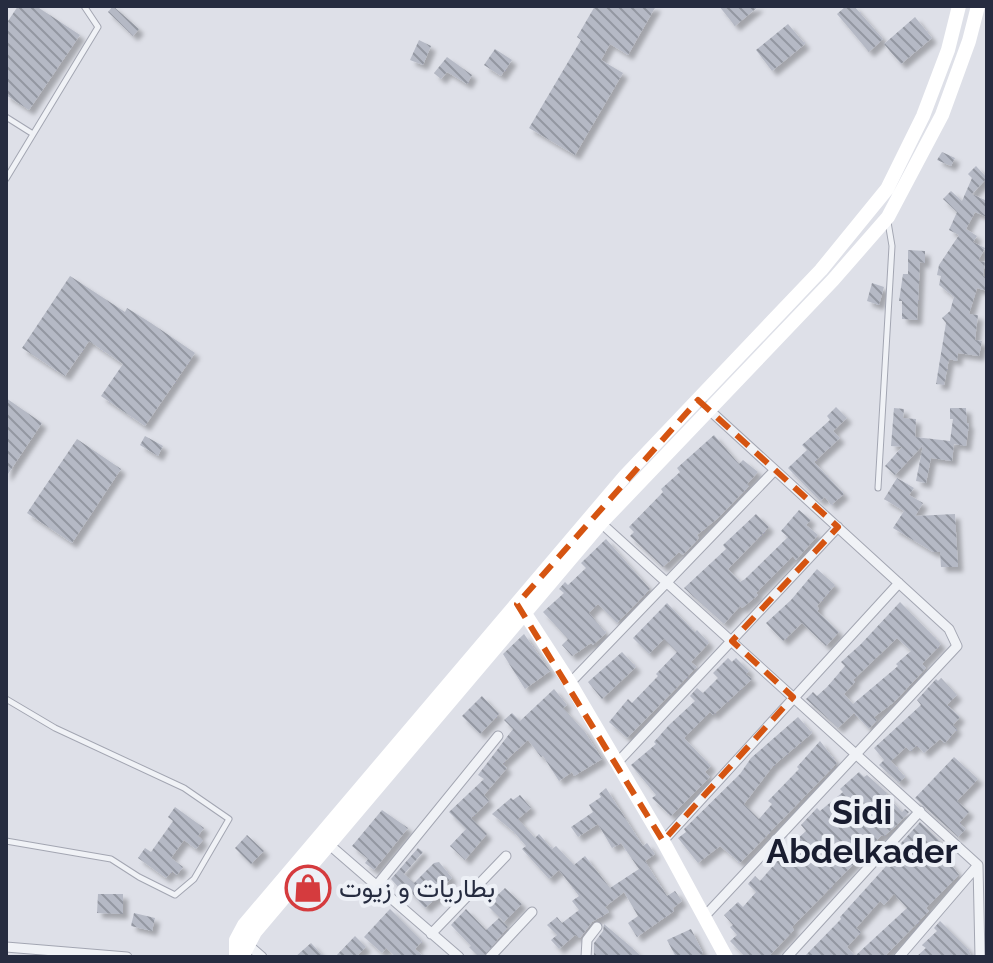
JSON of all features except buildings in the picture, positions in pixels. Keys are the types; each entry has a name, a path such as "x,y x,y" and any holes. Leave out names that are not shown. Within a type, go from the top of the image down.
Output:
{"main road":[{"path":"521,609 601,523 821,270 887,189 923,116 948,50 959,6"},
{"path":"242,953 236,940 244,925 324,841 521,609 625,476 833,280 888,217 942,115 969,41 978,6"},
{"path":"521,609 570,683 663,841 726,957"}],"street":[{"path":"703,405 949,629 957,646 704,917"},
{"path":"570,683 775,470"},
{"path":"601,523 978,865 980,957"},
{"path":"616,764 838,527"},
{"path":"663,841 899,583"},
{"path":"377,885 498,736"},
{"path":"787,957 920,811"},
{"path":"324,841 459,957"},
{"path":"431,934 506,856"},
{"path":"899,957 978,865"},
{"path":"490,957 532,912"},
{"path":"586,957 587,940 597,927"},
{"path":"6,947 45,954 127,957"},
{"path":"242,953 262,957"}],"lane":[{"path":"6,179 98,27 84,6"},
{"path":"6,117 33,134"},
{"path":"878,488 892,246 888,217"},
{"path":"6,699 55,728 184,788 229,819 194,879 175,895 111,859 6,841"}],"highlighted area":[{"path":"698,400 838,527 732,641 793,697 663,841 517,604"}],"place":[{"name":"بطاريات و زيوت","path":"308,888"}],"district":[{"name":"Sidi Abdelkader","path":"862,832"}]}
